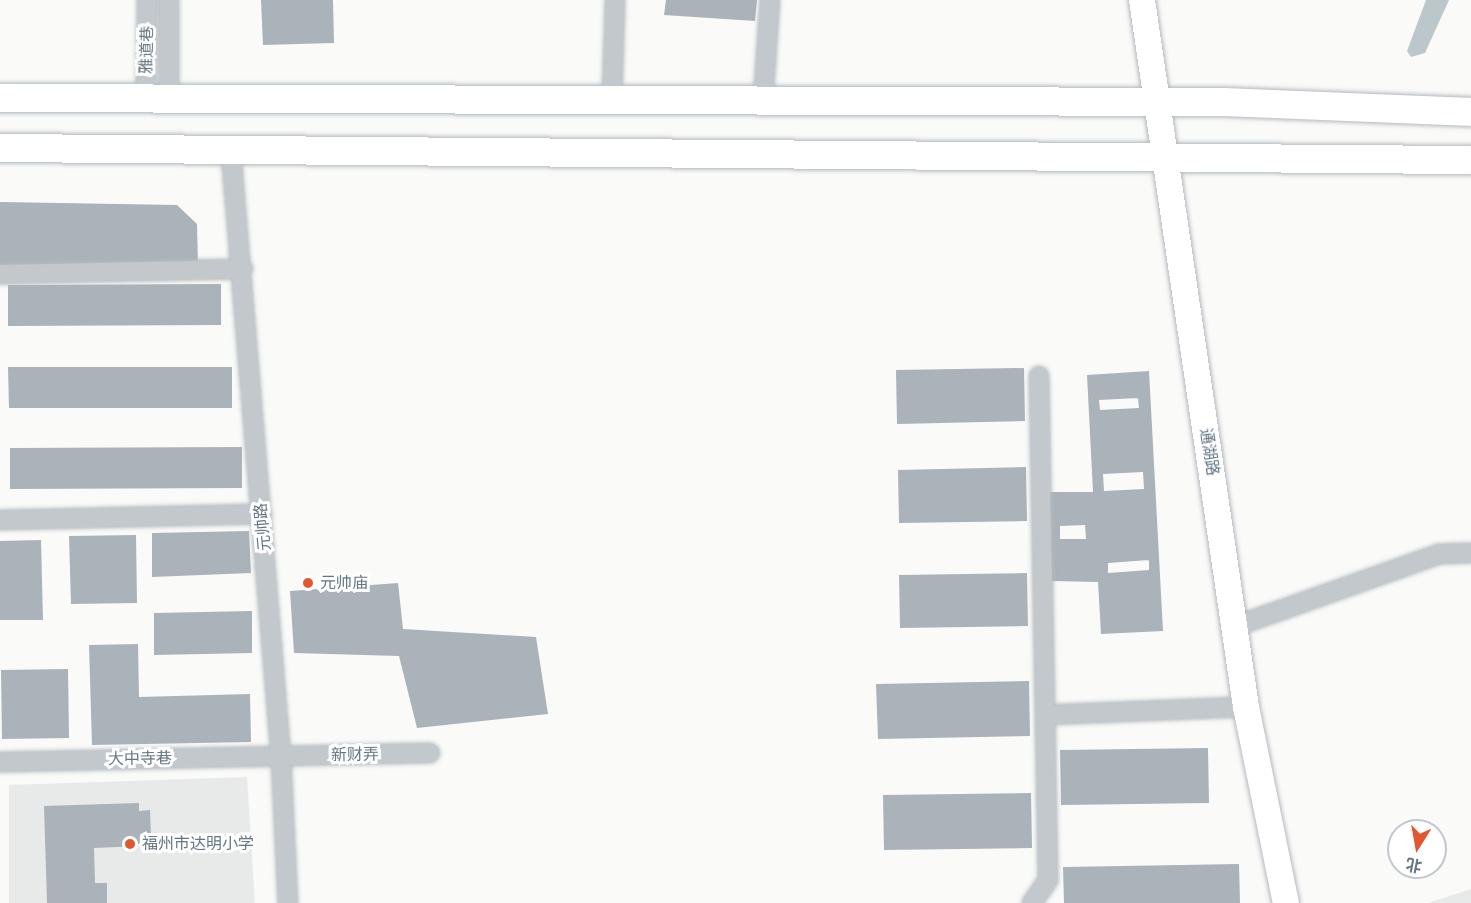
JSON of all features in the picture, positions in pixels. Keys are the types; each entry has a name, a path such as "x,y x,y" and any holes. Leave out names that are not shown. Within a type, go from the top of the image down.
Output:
{"main road":[{"path":"0,98 763,102 1156,101 1471,112"},
{"path":"0,148 231,152 1165,156 1471,160"}],"street":[{"name":"雅道巷","path":"147,0 158,98"},
{"name":"雅道巷","path":"158,98 169,0"},
{"path":"612,101 615,0"},
{"path":"763,102 770,0"},
{"name":"通湖路","path":"1142,0 1236,626 1246,707 1286,903"},
{"name":"元帅路","path":"231,152 243,269 281,757 288,903"},
{"path":"0,274 243,269"},
{"path":"1032,903 1048,880 1039,376"},
{"path":"0,520 262,514"},
{"path":"1236,626 1439,554 1471,553"},
{"path":"1046,715 1246,707"},
{"name":"新财弄","path":"281,757 430,753"},
{"name":"大中寺巷","path":"0,762 281,757"}],"shaded area":[{"path":"1426,0 1449,0 1425,53 1411,57 1407,51"},
{"name":"福州市达明小学","path":"247,777 255,903 9,903 9,785"},
{"path":"1471,889 1471,903 1428,903"}],"building":[{"path":"261,0 333,0 334,43 263,45"},
{"path":"666,0 757,0 755,21 664,15"},
{"path":"0,202 177,205 197,224 198,266 0,267"},
{"path":"221,284 221,325 8,326 8,285"},
{"path":"8,367 232,367 232,408 9,408"},
{"path":"1024,368 1025,421 897,424 896,370"},
{"path":"1149,371 1163,631 1101,634 1098,582 1052,581 1049,492 1093,492 1087,375","holes":["1138,398 1139,408 1100,410 1099,400","1143,472 1144,489 1104,491 1103,474","1085,525 1086,539 1060,539 1060,526","1149,560 1149,570 1108,573 1108,563"]},
{"path":"242,447 242,488 10,489 10,448"},
{"path":"1026,467 1027,521 899,523 898,470"},
{"path":"249,531 251,573 152,577 152,533"},
{"path":"136,535 137,603 71,604 69,536"},
{"path":"41,540 43,620 0,620 0,541"},
{"path":"1027,573 1028,626 900,628 899,575"},
{"path":"398,583 403,629 536,637 548,714 417,728 399,656 294,653 290,591"},
{"path":"252,611 252,653 154,655 154,613"},
{"path":"138,644 139,697 250,694 251,742 92,745 89,645"},
{"path":"68,669 69,738 2,739 1,670"},
{"path":"1029,681 1030,736 878,739 876,684"},
{"path":"1208,748 1209,803 1061,805 1060,750"},
{"path":"1031,793 1032,848 884,850 883,795"},
{"path":"139,803 139,811 150,810 151,837 140,837 141,846 94,848 95,883 107,883 107,903 47,903 44,806"},
{"path":"1239,864 1240,903 1064,903 1063,867"}],"place":[{"name":"元帅庙","path":"308,583"},
{"name":"福州市达明小学","path":"130,844"}]}
